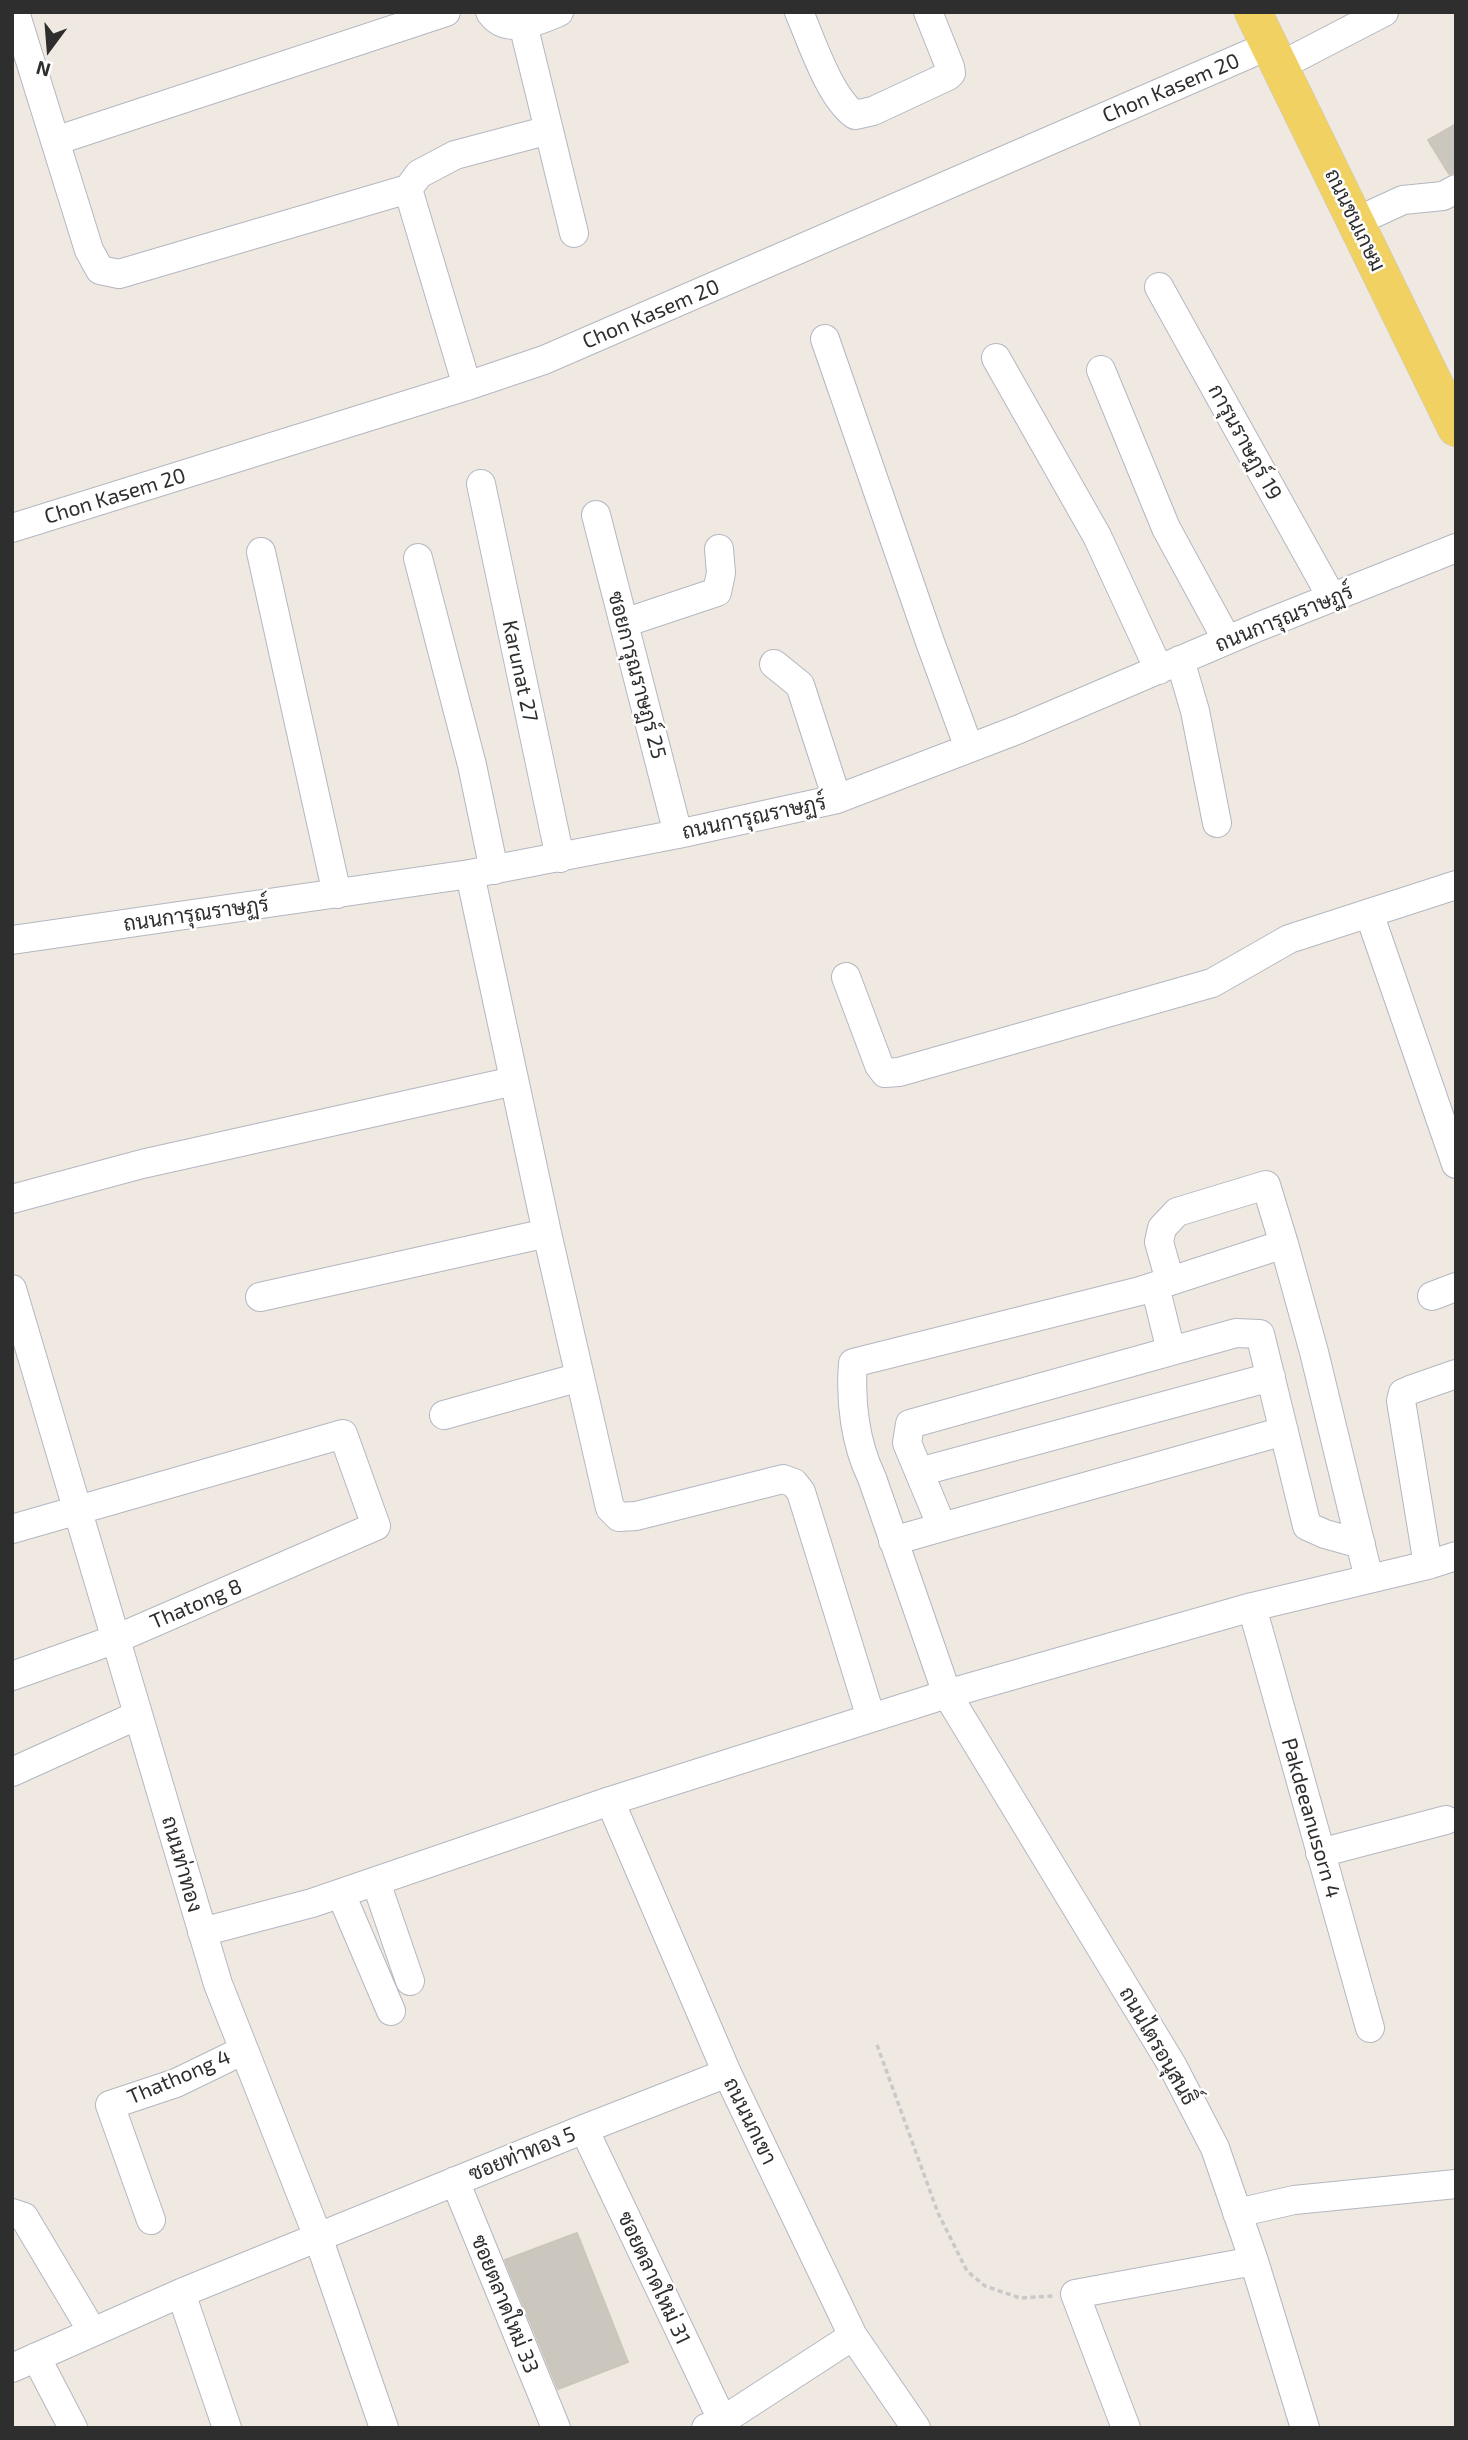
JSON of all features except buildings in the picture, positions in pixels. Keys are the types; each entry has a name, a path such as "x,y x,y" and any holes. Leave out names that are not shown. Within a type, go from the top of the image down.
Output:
{"main road":[{"name":"ถนนชนเกษม","path":"1253,12 1456,428"}],"street":[{"path":"15,12 89,250 100,270 119,274 408,189 419,174 455,155 549,131"},
{"path":"55,141 376,23 446,12"},
{"path":"490,12 495,20 508,25 536,22 559,12"},
{"path":"799,12 829,82 849,111 855,115 873,111 948,76 951,72 928,12"},
{"name":"Chon Kasem 20","path":"12,528 544,360 1384,12"},
{"path":"523,24 574,233"},
{"path":"1356,222 1403,200 1443,196 1456,188"},
{"path":"408,189 467,386"},
{"name":"การุนราษฏร์ 19","path":"1159,287 1332,598"},
{"path":"825,339 930,642 970,748"},
{"path":"996,358 1195,711 1217,823"},
{"path":"1101,370 1166,528 1227,640"},
{"name":"Karunat 27","path":"481,484 560,858"},
{"name":"ซอยการุณราษฎร์ 25","path":"596,515 678,834"},
{"name":"ถนนการุณราษฏร์","path":"12,940 482,872 678,834 837,799 970,748 1456,548"},
{"path":"624,623 717,592 721,573 719,549"},
{"path":"261,552 337,894"},
{"path":"418,558 465,738 482,872 514,1081 610,1508 619,1517 636,1517 783,1479 794,1483 801,1492 871,1718"},
{"path":"774,664 800,685 837,799"},
{"path":"846,976 879,1065 885,1073 899,1072 1212,983 1289,939 1456,885"},
{"path":"1369,913 1456,1164"},
{"path":"12,1199 142,1164 514,1081"},
{"path":"1171,1351 1158,1242 1162,1228 1177,1212 1266,1185 1314,1352 1369,1579"},
{"path":"260,1297 547,1233"},
{"path":"1163,1283 1284,1244"},
{"name":"ถนนไตรอนุสนธิ์","path":"1163,1283 853,1363 850,1390 863,1460 947,1694 1172,2065 1215,2148 1254,2261 1305,2428"},
{"name":"ถนนท่าทอง","path":"12,1289 218,1984 318,2237 384,2428"},
{"path":"943,1527 907,1443 910,1424 1236,1333 1260,1334 1307,1526 1361,1544"},
{"path":"1428,1565 1401,1401 1403,1393 1456,1374"},
{"path":"444,1415 580,1377"},
{"path":"919,1472 1271,1377"},
{"path":"893,1541 1284,1431"},
{"name":"Thatong 8","path":"12,1676 116,1639 376,1526 343,1434 78,1510"},
{"path":"12,1529 78,1510"},
{"path":"202,1932 341,1894 610,1801 947,1694 1252,1608 1456,1556"},
{"name":"Pakdeeanusorn 4","path":"1252,1608 1370,2028"},
{"path":"12,1772 138,1715"},
{"name":"ถนนนกเขา","path":"610,1801 727,2073 853,2336 916,2428"},
{"path":"1320,1853 1446,1820"},
{"path":"376,1882 410,1980"},
{"path":"341,1894 391,2011"},
{"name":"Thathong 4","path":"151,2220 110,2105 176,2083 244,2050"},
{"name":"ซอยท่าทอง 5","path":"24,2363 181,2293 727,2073"},
{"name":"ซอยตลาดใหม่ 31","path":"584,2129 718,2426"},
{"name":"ซอยตลาดใหม่ 33","path":"455,2181 556,2428"},
{"path":"1237,2213 1294,2200 1456,2185"},
{"path":"12,2213 24,2217 92,2331"},
{"path":"1126,2428 1075,2294 1254,2261"},
{"path":"181,2293 227,2428"},
{"path":"718,2426 853,2336"},
{"path":"24,2363 72,2428"}],"path":[{"path":"1444,163 1456,156"},
{"path":"877,2045 938,2213 967,2272 985,2286 1020,2298 1075,2294"}]}
